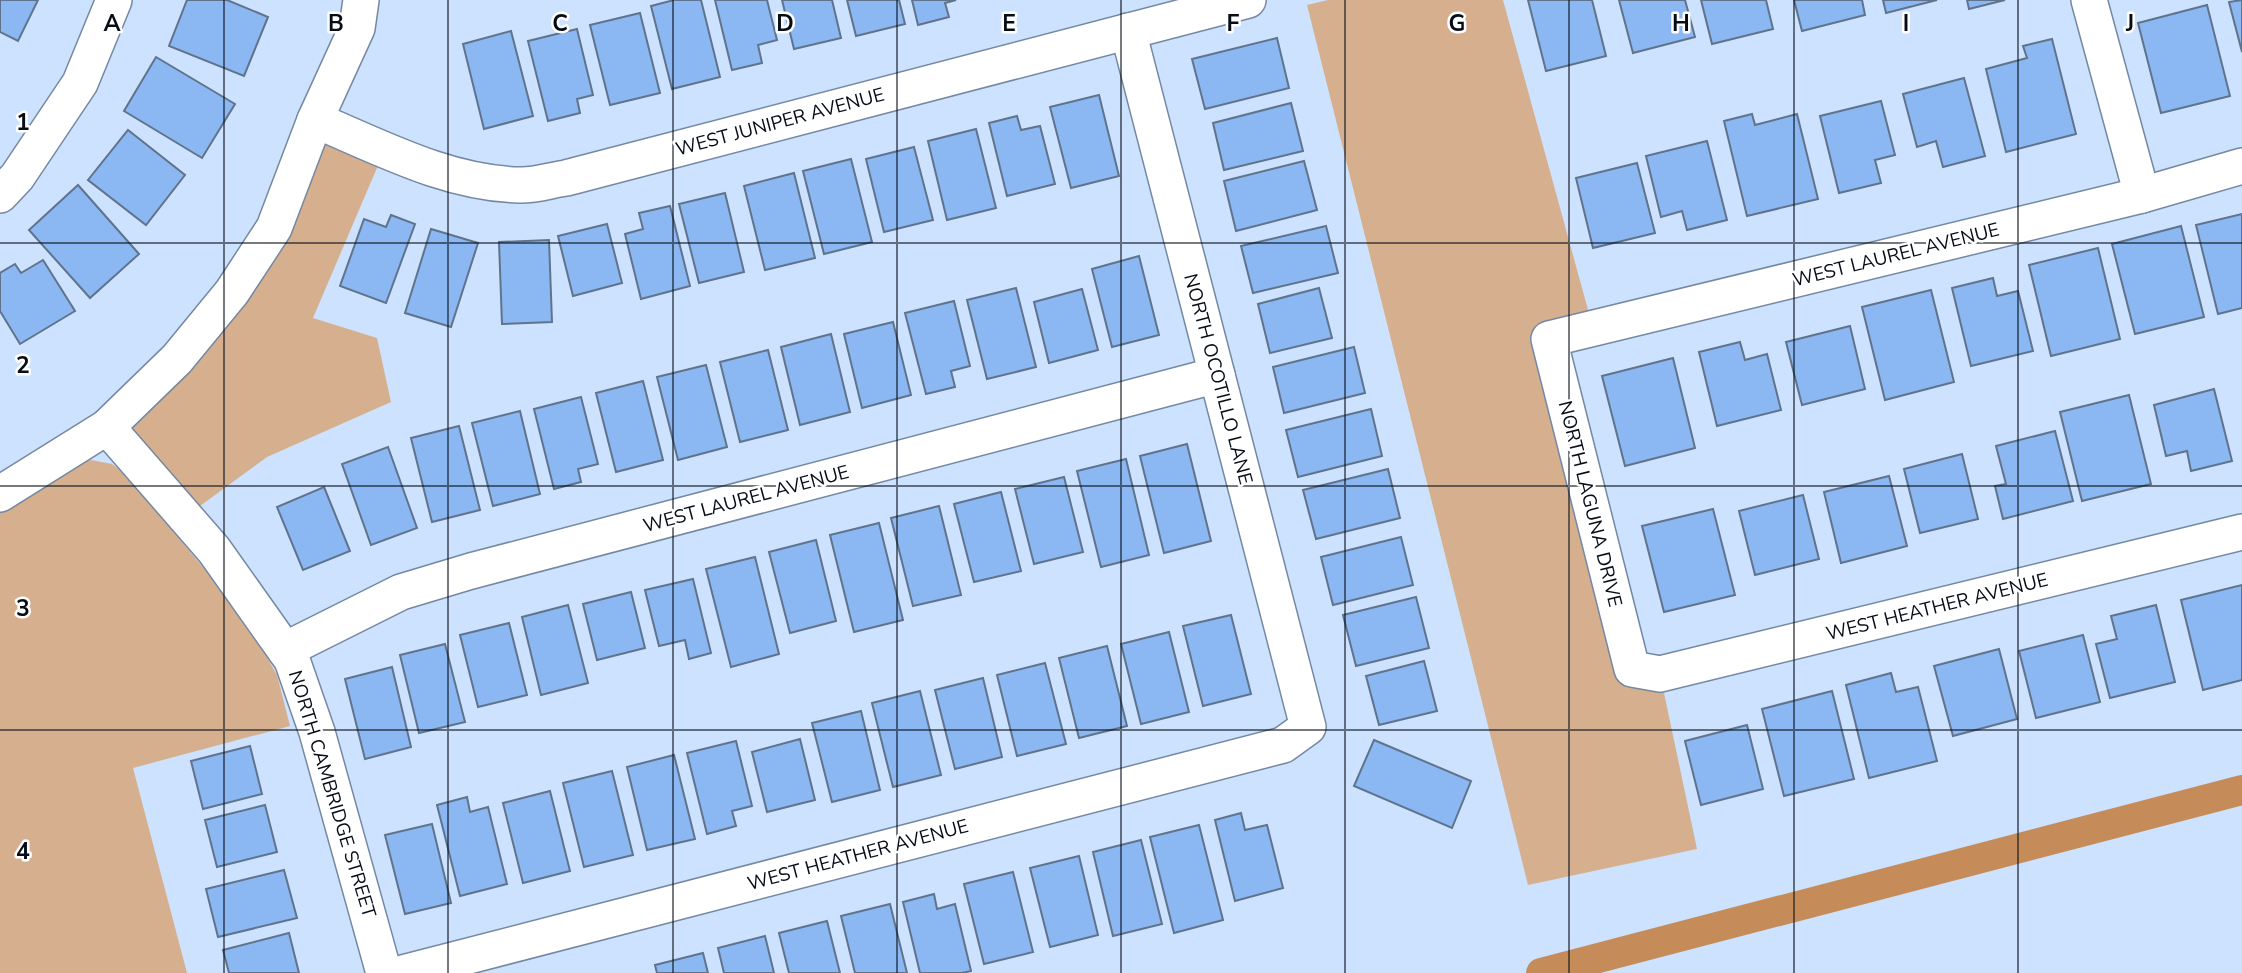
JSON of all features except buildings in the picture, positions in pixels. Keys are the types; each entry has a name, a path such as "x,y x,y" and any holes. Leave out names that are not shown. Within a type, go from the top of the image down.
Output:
{"street":[{"path":"0,195 17,177 80,83 114,0"},
{"path":"0,494 107,427 177,359 232,292 274,228 314,120 357,28 361,0"},
{"name":"WEST JUNIPER AVENUE","path":"314,120 428,168 520,186 566,178 1248,0"},
{"path":"2089,0 2142,195"},
{"name":"NORTH OCOTILLO LANE","path":"1128,31 1308,727"},
{"name":"WEST LAUREL AVENUE","path":"1549,339 2142,195 2242,166"},
{"name":"NORTH LAGUNA DRIVE","path":"1549,339 1632,669"},
{"name":"WEST LAUREL AVENUE","path":"285,650 401,592 471,571 1217,375"},
{"name":"NORTH CAMBRIDGE STREET","path":"107,427 214,550 292,660 317,732 384,973"},
{"name":"WEST HEATHER AVENUE","path":"1632,669 1660,674 2242,533"},
{"name":"WEST HEATHER AVENUE","path":"403,973 1283,745 1308,727"}],"shaded area":[{"path":"1328,0 1503,0 1593,328 1549,339 1632,669 1660,674 1697,849 1528,885 1307,5"},
{"path":"315,120 385,149 313,318 377,338 391,402 267,457 185,517 107,427 273,228"},
{"path":"91,460 112,464 124,473 217,584 260,645 277,675 290,726 133,768 187,973 0,973 0,507 79,462"}],"waterway":[{"path":"1541,973 2242,790"}]}
